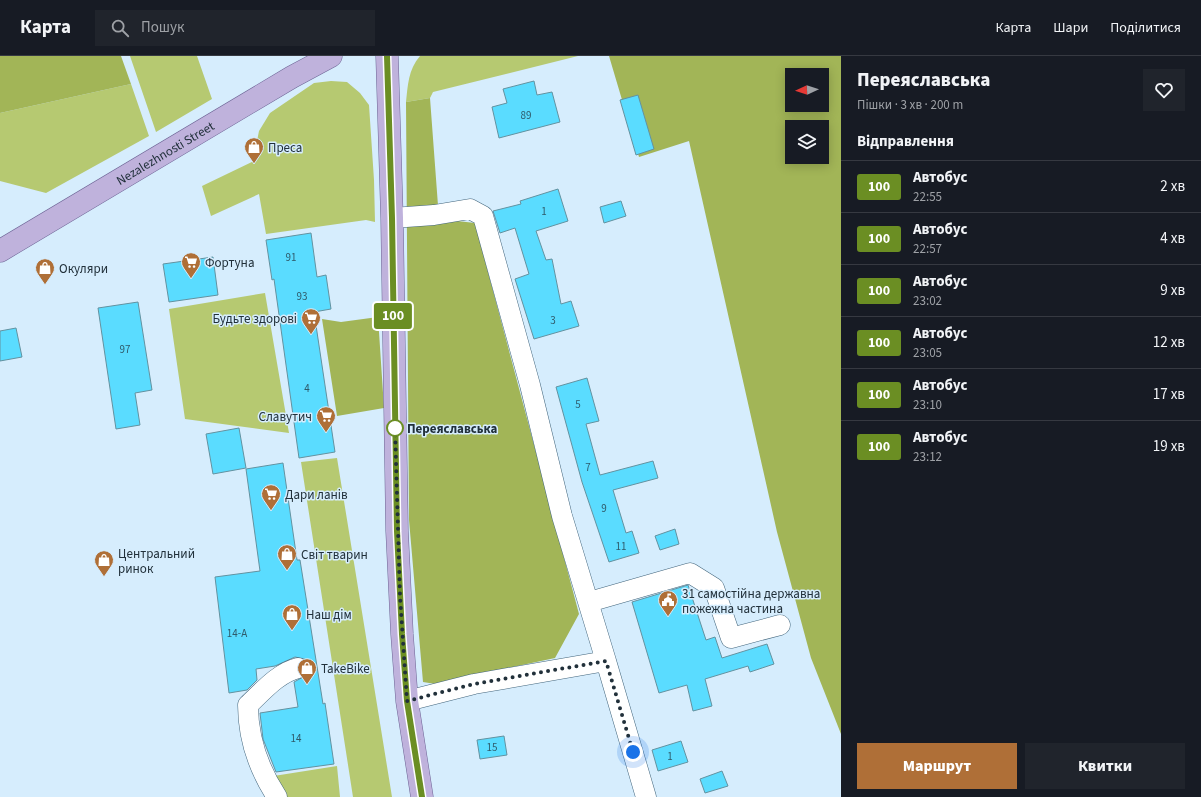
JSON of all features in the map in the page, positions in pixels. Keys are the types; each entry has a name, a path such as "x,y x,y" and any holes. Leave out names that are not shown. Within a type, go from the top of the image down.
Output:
{"main road":[{"name":"Nezalezhnosti Street","path":"0,251 292,77 331,56"},
{"path":"387,56 392,218 397,531 407,701 422,797"}],"street":[{"path":"392,218 434,215 470,209 483,216 530,385 562,516 589,602 646,797"},
{"path":"589,602 690,573 714,588 731,638 780,625"},
{"path":"407,701 474,684 606,661"},
{"path":"276,797 255,754 249,732 248,705 286,672 298,668"}],"green space":[{"path":"0,56 121,56 131,84 0,113"},
{"path":"130,56 197,56 212,99 156,132"},
{"path":"420,56 578,56 433,92 430,98 406,102 411,72"},
{"path":"609,56 841,56 841,734 811,658 777,532 689,141 639,157"},
{"path":"331,81 347,82 360,93 369,105 375,222 366,220 266,234 259,194 211,216 202,186 258,159 257,141 259,131 270,113 314,83"},
{"path":"131,84 149,136 46,193 0,181 0,113"},
{"path":"430,98 439,219 475,223 579,614 555,658 479,674 448,686 423,682 409,520 406,102"},
{"path":"265,293 289,433 185,419 169,309"},
{"path":"378,317 384,408 337,416 322,319 341,322"},
{"path":"337,458 392,797 353,797 301,462"},
{"path":"337,766 340,797 275,797 261,778"}],"building":[{"path":"534,81 537,95 552,92 560,122 499,138 492,107 507,103 503,89"},
{"path":"638,95 654,149 636,155 620,100"},
{"path":"558,189 568,221 536,231 546,260 552,259 561,304 571,301 579,326 534,339 515,279 529,274 515,228 500,233 493,211 521,204 520,201"},
{"path":"621,201 626,216 604,223 600,207"},
{"path":"311,233 317,277 326,275 331,309 314,312 335,452 299,458 274,279 272,280 266,240"},
{"name":"Фортуна","path":"213,257 218,295 169,302 163,264"},
{"path":"138,302 152,390 135,393 140,425 116,429 98,308"},
{"path":"16,328 22,357 0,361 0,331"},
{"path":"587,378 599,421 586,424 600,475 653,461 658,478 613,490 626,533 632,531 639,553 609,562 582,482 556,387"},
{"path":"239,428 246,468 213,474 206,434"},
{"path":"283,463 297,560 300,560 334,764 276,772 263,739 260,713 298,707 294,682 307,675 309,665 305,659 295,657 275,666 256,669 257,680 247,690 229,693 215,577 260,571 246,469"},
{"path":"675,529 679,544 660,550 655,536"},
{"name":"31 самостійна державна пожежна частина","path":"688,585 706,640 715,637 722,658 767,644 774,664 750,672 748,666 705,679 712,706 693,711 687,685 659,693 632,602"},
{"path":"504,736 507,755 480,759 477,740"},
{"path":"681,741 688,762 658,771 652,750"},
{"path":"722,771 728,786 705,793 700,779"}],"bus line":[{"name":"100","path":"387,56 392,218 397,531 407,701 422,797"}],"place":[{"name":"Преса","path":"254,164"},
{"name":"Фортуна","path":"191,279"},
{"name":"Окуляри","path":"45,285"},
{"name":"Будьте здорові","path":"311,335"},
{"name":"Переяславська","path":"395,428"},
{"name":"Славутич","path":"326,433"},
{"name":"Дари ланів","path":"271,511"},
{"name":"Світ тварин","path":"287,571"},
{"name":"Центральний ринок","path":"104,577"},
{"name":"31 самостійна державна пожежна частина","path":"668,617"},
{"name":"Наш дім","path":"292,631"},
{"name":"TakeBike","path":"307,685"}],"route":[{"path":"395,428 397,531 407,701 474,684 606,661 633,752"}]}
